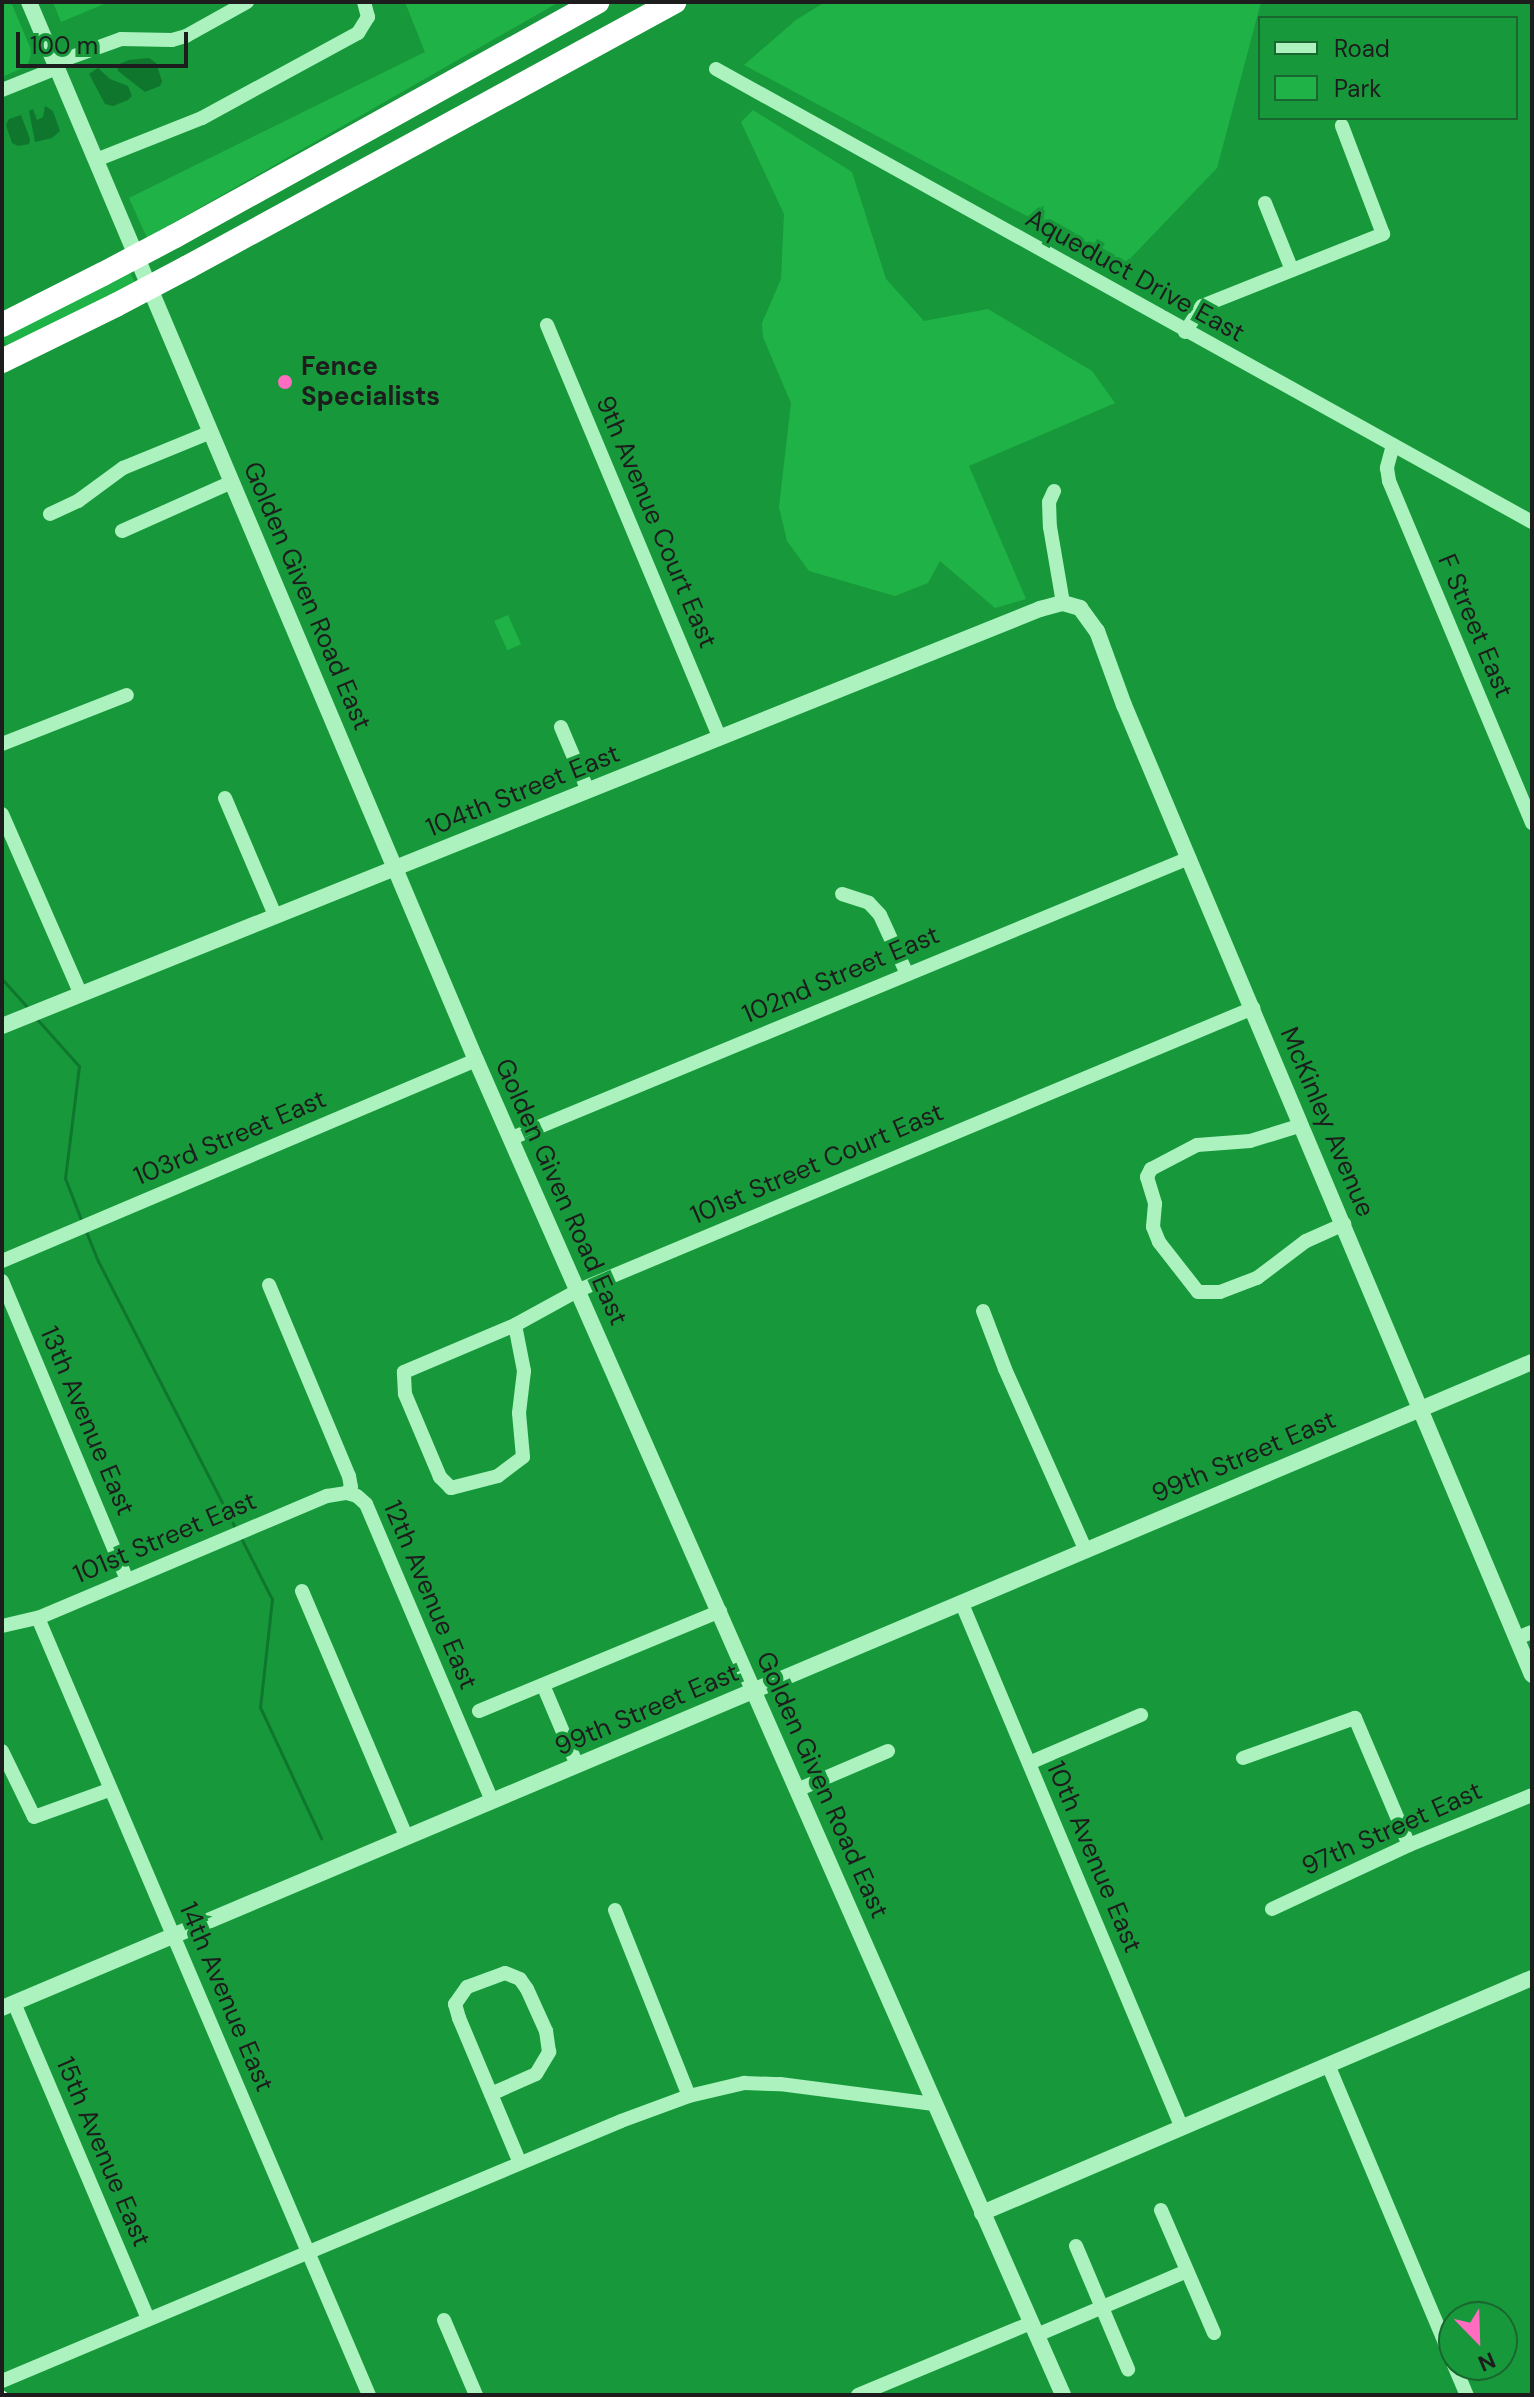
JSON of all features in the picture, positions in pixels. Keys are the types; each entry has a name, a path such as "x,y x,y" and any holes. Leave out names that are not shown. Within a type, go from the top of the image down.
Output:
{"highway":[{"path":"2,325 175,236 598,2"},
{"path":"2,361 188,267 674,2"}],"street":[{"name":"Golden Given Road East","path":"29,2 476,1060 1063,2395"},
{"path":"2,90 121,39 172,40 186,36 247,2"},
{"path":"96,160 202,118 358,33 368,17 364,2"},
{"name":"Aqueduct Drive East","path":"716,69 1532,522"},
{"path":"1185,332 1202,306 1383,234 1342,126"},
{"path":"1265,203 1292,270"},
{"name":"9th Avenue Court East","path":"547,325 720,738"},
{"path":"50,514 78,501 123,468 211,432"},
{"name":"F Street East","path":"1393,445 1387,468 1392,492 1532,823"},
{"path":"122,531 232,482"},
{"path":"1054,491 1049,502 1050,527 1063,603"},
{"name":"104th Street East","path":"2,1026 1040,609 1063,603"},
{"name":"McKinley Avenue","path":"1063,603 1080,608 1097,631 1189,858 1421,1408 1524,1635 1532,1675"},
{"path":"2,744 127,695"},
{"path":"561,727 588,791"},
{"path":"225,798 275,915"},
{"path":"2,814 81,995"},
{"name":"102nd Street East","path":"512,1138 1189,858"},
{"path":"842,894 869,903 880,915 907,974"},
{"name":"101st Street Court East","path":"515,1325 524,1371 519,1413 523,1457 498,1476 451,1488 440,1477 405,1394 404,1372 515,1325 579,1290 1253,1008"},
{"name":"103rd Street East","path":"2,1261 476,1060"},
{"path":"1302,1125 1250,1141 1197,1145 1151,1169 1147,1177 1155,1204 1153,1227 1159,1242 1198,1292 1220,1292 1257,1278 1306,1241 1344,1224"},
{"name":"13th Avenue East","path":"2,1281 127,1580"},
{"name":"12th Avenue East","path":"269,1285 349,1476 351,1487 347,1493 366,1504 492,1801"},
{"path":"983,1311 1086,1551"},
{"name":"99th Street East","path":"8,2005 1532,1362"},
{"name":"101st Street East","path":"2,1626 38,1618 310,1503 347,1493"},
{"path":"302,1591 406,1836"},
{"name":"10th Avenue East","path":"962,1604 1182,2128"},
{"path":"479,1711 720,1611"},
{"name":"14th Avenue East","path":"38,1618 369,2395"},
{"path":"543,1685 577,1765"},
{"path":"1029,1763 1141,1715"},
{"path":"1243,1758 1355,1718 1409,1845"},
{"path":"2,1751 34,1817 109,1790"},
{"path":"797,1790 888,1751"},
{"name":"97th Street East","path":"1272,1909 1409,1845 1532,1795"},
{"path":"615,1910 689,2096"},
{"path":"491,2094 525,2080 545,2065 549,2040 527,1989 516,1977 505,1973 467,1987 455,2004 459,2018 520,2163"},
{"path":"982,2213 1532,1978"},
{"name":"15th Avenue East","path":"8,2005 148,2319"},
{"path":"1329,2067 1438,2327"},
{"path":"2,2380 520,2163 689,2096 744,2083 780,2084 934,2104"},
{"path":"1161,2210 1214,2333"},
{"path":"1076,2246 1128,2369"},
{"path":"858,2395 1102,2307 1187,2271"},
{"path":"444,2320 476,2395"}],"green space":[{"path":"2,2 11,2 32,52 27,66 2,77"},
{"path":"53,2 109,2 61,22"},
{"path":"405,2 559,2 147,238 129,198 425,52"},
{"path":"825,2 1261,2 1217,168 1122,267 744,65 796,20"},
{"path":"753,110 852,172 886,279 924,321 988,309 1092,371 1115,403 969,466 1026,599 995,608 940,561 928,583 895,596 809,571 787,541 779,507 791,403 763,337 762,323 781,279 784,214 741,122"},
{"path":"130,272 136,285 6,345 2,332"},
{"path":"508,615 521,644 507,650 494,621"}],"shaded area":[{"path":"149,58 156,63 162,81 160,86 145,92 118,71 117,65"},
{"path":"98,68 110,79 128,86 132,96 113,106 105,104 89,74"},
{"path":"45,106 53,111 60,131 52,138 35,142 29,111 33,109 37,120 43,117"},
{"path":"21,115 30,139 29,144 18,146 12,143 6,125 9,119"}],"waterway":[{"path":"2,979 29,1009"},
{"path":"36,1018 79,1066 65,1178 82,1222"},
{"path":"85,1229 98,1261 236,1529"},
{"path":"240,1536 272,1599 260,1707 321,1838"}],"place":[{"name":"Fence Specialists","path":"285,382"}]}
